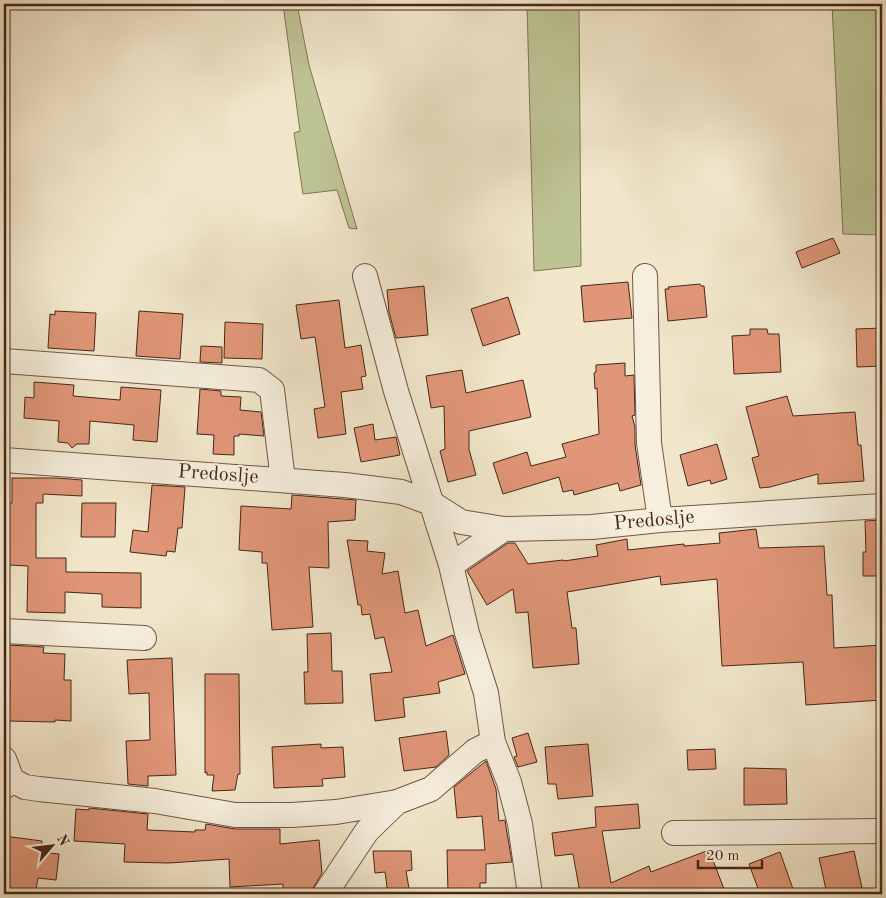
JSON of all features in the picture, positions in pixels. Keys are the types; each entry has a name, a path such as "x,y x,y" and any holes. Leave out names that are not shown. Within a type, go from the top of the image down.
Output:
{"street":[{"path":"365,276 396,391 451,565 467,633 486,693 493,742 509,782 520,824 530,894"},
{"path":"645,276 649,443 660,520"},
{"path":"4,361 259,380 272,390 283,480"},
{"name":"Predoslje","path":"4,460 283,480 401,492 431,504 461,522 504,529 592,527 660,520 882,506"},
{"path":"451,565 504,529"},
{"path":"4,631 144,638"},
{"path":"6,775 26,787 39,790 155,800 235,815 292,815 336,812 397,802 430,789 475,751 493,742"},
{"path":"325,894 367,831 397,802"},
{"path":"674,833 882,831"}],"green space":[{"path":"283,4 297,4 309,65 357,229 349,228 337,190 303,194 294,133 300,131"},
{"path":"527,4 579,4 581,266 534,271"},
{"path":"832,4 882,4 882,235 843,234"}],"building":[{"path":"833,238 840,253 802,268 796,252"},
{"path":"628,282 632,318 584,322 581,286"},
{"path":"700,284 704,286 707,317 668,321 665,289 669,289 668,287"},
{"path":"424,286 428,335 396,338 389,312 387,290"},
{"path":"508,297 520,334 483,346 471,309"},
{"path":"339,300 345,348 361,345 366,376 361,377 363,389 341,392 346,434 318,438 314,409 325,407 315,337 301,339 296,305"},
{"path":"55,311 96,313 94,351 48,348 50,314 55,315"},
{"path":"139,311 183,314 180,359 136,356"},
{"path":"225,322 263,324 262,359 224,358"},
{"path":"882,328 882,366 857,367 856,329"},
{"path":"750,329 767,329 768,334 779,334 781,372 734,374 732,336 750,335"},
{"path":"201,346 222,347 222,363 200,362"},
{"path":"625,363 625,376 634,375 635,415 632,416 635,427 635,445 641,485 620,491 618,483 574,495 573,490 563,492 559,477 503,494 493,463 527,452 531,466 566,457 562,444 599,434 597,388 595,389 594,373 596,372 596,365"},
{"path":"462,370 466,393 523,380 531,417 469,431 469,449 476,475 448,482 440,451 445,449 444,406 431,408 426,376"},
{"path":"34,382 74,385 73,396 120,400 121,387 161,390 157,442 133,440 134,425 90,421 89,444 77,444 72,448 68,443 58,442 59,421 24,418 25,397 34,398"},
{"path":"200,389 221,391 221,396 241,397 240,410 261,412 264,436 239,434 239,436 234,436 234,455 213,454 214,435 197,434"},
{"path":"787,396 793,416 855,412 858,445 861,445 864,481 818,484 818,474 760,488 752,458 759,456 746,407"},
{"path":"373,424 375,440 396,437 400,455 361,462 354,428"},
{"path":"717,444 727,479 711,484 710,480 688,486 680,455"},
{"path":"12,478 82,480 82,496 43,494 43,503 36,503 36,558 66,558 66,572 141,573 141,608 102,607 102,594 65,592 65,613 27,612 28,566 9,565 9,540 4,540 4,503 12,503"},
{"path":"152,485 185,487 182,528 178,528 175,552 167,551 166,556 130,552 133,530 148,532"},
{"path":"292,495 356,500 355,520 328,522 329,568 309,567 313,627 272,630 267,563 262,563 262,552 239,550 241,506 291,509"},
{"path":"82,503 116,503 115,537 81,537"},
{"path":"882,520 882,576 863,576 863,552 866,552 865,521"},
{"path":"756,529 759,548 824,546 827,595 832,595 834,648 882,645 882,700 806,705 803,662 722,666 717,579 661,585 660,576 567,592 572,628 576,628 579,664 533,668 528,612 516,613 513,589 487,605 467,571 508,543 515,543 528,564 598,556 596,545 627,539 628,550 684,544 684,546 720,543 719,533"},
{"path":"347,540 368,541 367,551 385,553 382,574 398,571 405,613 418,610 426,646 453,635 465,674 438,682 440,693 403,698 405,717 375,721 370,674 392,672 384,637 375,639 370,614 362,615 361,605 358,605"},
{"path":"331,633 332,671 342,671 343,703 305,704 304,672 308,672 307,634"},
{"path":"8,645 44,647 43,653 65,654 64,680 71,680 71,721 9,721 10,681 7,680"},
{"path":"172,658 176,775 148,776 148,786 128,784 126,741 150,740 149,693 129,694 127,660"},
{"path":"205,674 239,674 240,774 238,774 235,790 212,791 214,775 207,775 207,772 205,773"},
{"path":"446,731 449,755 436,767 404,771 399,738"},
{"path":"528,733 537,762 518,767 514,757 517,756 512,738"},
{"path":"321,744 321,748 343,747 345,777 322,779 323,786 274,788 272,747"},
{"path":"588,744 593,796 558,799 556,784 548,784 545,747"},
{"path":"715,749 716,769 688,770 687,750"},
{"path":"486,761 496,789 499,821 505,820 512,862 486,864 486,883 480,883 480,894 448,894 447,850 485,850 482,816 457,818 454,787"},
{"path":"744,768 786,769 787,804 744,805"},
{"path":"638,804 640,828 602,831 611,883 649,866 651,872 709,850 724,889 711,894 580,893 573,854 555,856 552,833 596,827 595,807"},
{"path":"89,808 148,814 147,830 195,832 195,830 205,830 206,824 235,829 280,829 280,844 319,840 322,873 312,890 283,893 283,884 230,887 229,859 169,863 124,862 125,844 74,841 76,809 89,810"},
{"path":"4,836 42,841 41,852 59,854 56,880 38,878 35,894 4,894"},
{"path":"373,851 411,851 412,870 406,871 410,894 388,894 385,872 375,873"},
{"path":"854,851 862,888 827,894 819,858"},
{"path":"780,852 793,889 778,894 760,894 749,864"}]}
